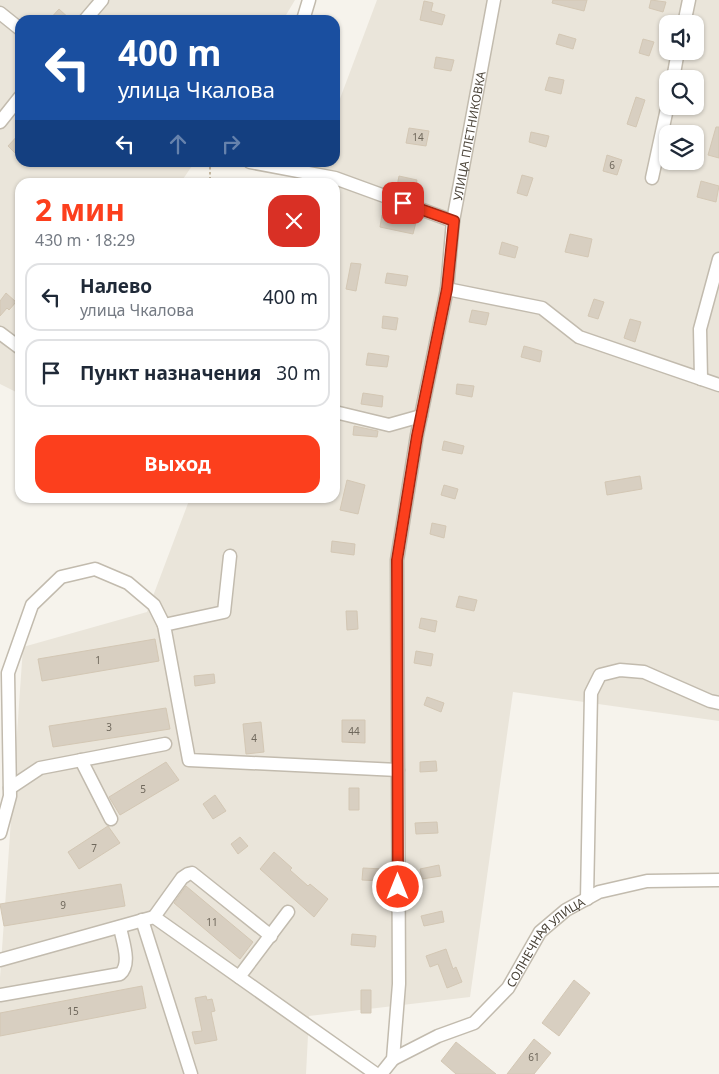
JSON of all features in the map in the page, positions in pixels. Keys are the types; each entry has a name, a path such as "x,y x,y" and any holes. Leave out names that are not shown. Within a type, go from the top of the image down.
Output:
{"street":[{"path":"89,15 102,0"},
{"path":"304,15 309,0"},
{"name":"УЛИЦА ПЛЕТНИКОВКА","path":"393,1059 399,984 397,560 421,416 447,289 454,221 494,0"},
{"path":"686,15 689,0"},
{"path":"0,13 15,25"},
{"path":"0,122 15,103"},
{"path":"652,178 666,115"},
{"path":"277,167 335,178"},
{"path":"340,180 454,221"},
{"path":"701,379 700,329 719,259"},
{"path":"447,289 542,308 578,337 719,385"},
{"path":"0,333 15,344"},
{"path":"340,413 388,425 421,416"},
{"path":"164,625 224,612 230,556"},
{"path":"0,833 10,796 4,668 32,605 61,577 95,570 128,583 154,605 164,625 189,760 398,770"},
{"path":"587,899 592,693 600,675 620,670 644,672 710,701 719,703"},
{"path":"10,788 40,768 165,744"},
{"path":"81,760 110,819"},
{"path":"0,960 148,919 182,878 192,873 271,936"},
{"name":"СОЛНЕЧНАЯ УЛИЦА","path":"393,1059 438,1036 474,1023 508,988 540,932 566,910 599,892 647,881 719,880"},
{"path":"239,977 288,912"},
{"path":"148,919 239,977 376,1074"},
{"path":"148,919 191,1074"},
{"path":"0,995 120,974 125,970 126,964 120,927"},
{"path":"381,1074 393,1059"}],"shaded area":[{"path":"0,0 295,0 286,15 15,15 15,167 191,167 184,178 15,178 15,392 0,384"},
{"path":"377,0 719,0 719,721 513,692 470,997 309,1016 306,1074 0,1074 0,978 23,647 147,612 188,503 340,503 340,178 310,178 315,167 340,167 340,99"}],"building":[{"path":"553,0 587,0 584,11 552,3"},
{"path":"651,0 666,2 663,12 649,8"},
{"path":"424,1 433,3 431,11 445,15 442,25 420,20"},
{"path":"59,9 66,15 54,15"},
{"path":"559,34 576,39 573,49 556,44"},
{"path":"643,39 654,42 649,56 639,53"},
{"path":"436,57 454,60 451,71 434,68"},
{"path":"549,77 564,80 561,94 545,90"},
{"path":"636,97 645,100 636,127 627,124"},
{"path":"716,127 719,127 719,158 708,155"},
{"path":"409,128 429,131 426,146 406,143"},
{"path":"531,132 549,136 546,147 529,142"},
{"path":"15,138 15,153 8,146"},
{"path":"607,155 622,160 617,175 603,171"},
{"path":"522,175 533,178 527,196 517,193"},
{"path":"399,176 417,180 415,190 397,186"},
{"path":"701,181 719,186 716,202 697,197"},
{"path":"382,215 416,222 413,234 380,227"},
{"path":"570,234 592,239 588,257 565,252"},
{"path":"502,242 518,247 515,258 499,254"},
{"path":"351,263 361,264 356,291 346,289"},
{"path":"387,273 408,276 406,286 385,283"},
{"path":"6,293 15,303 9,310 7,308 0,316 0,301"},
{"path":"594,299 604,302 598,319 588,316"},
{"path":"472,310 489,313 486,325 469,322"},
{"path":"383,316 398,318 396,330 382,328"},
{"path":"630,319 641,322 635,342 624,338"},
{"path":"524,346 542,351 540,362 521,357"},
{"path":"368,353 389,356 387,367 366,365"},
{"path":"457,384 474,386 472,397 456,394"},
{"path":"363,393 383,396 382,407 361,404"},
{"path":"354,426 378,431 377,437 353,435"},
{"path":"444,441 464,446 462,454 442,450"},
{"path":"640,476 642,489 607,495 605,482"},
{"path":"347,480 365,485 358,514 340,510"},
{"path":"444,485 458,489 455,499 441,495"},
{"path":"432,523 446,526 444,538 430,534"},
{"path":"332,541 355,544 354,555 331,552"},
{"path":"459,596 477,600 474,611 456,607"},
{"path":"346,611 357,611 358,629 347,630"},
{"path":"421,618 437,621 435,632 419,628"},
{"path":"155,639 159,661 42,681 38,659"},
{"path":"416,651 433,654 431,666 414,663"},
{"path":"214,674 215,683 195,686 194,676"},
{"path":"427,697 444,703 441,712 424,705"},
{"path":"166,708 170,729 53,747 49,726"},
{"path":"342,720 365,720 365,743 342,742"},
{"path":"261,722 264,752 246,754 243,724"},
{"path":"436,761 437,771 420,772 420,762"},
{"path":"166,762 179,780 120,815 109,797"},
{"path":"349,788 359,788 359,810 349,810"},
{"path":"215,795 226,811 213,819 203,804"},
{"path":"437,822 438,833 416,834 415,823"},
{"path":"108,826 120,843 79,869 68,852"},
{"path":"240,837 248,846 238,854 231,844"},
{"path":"274,852 308,886 310,884 328,899 314,917 260,869"},
{"path":"439,865 441,876 422,879 420,869"},
{"path":"363,868 383,869 383,881 362,880"},
{"path":"121,884 125,906 4,926 0,904"},
{"path":"186,886 253,942 240,959 174,903"},
{"path":"442,911 444,922 424,926 421,916"},
{"path":"352,934 376,936 375,947 351,945"},
{"path":"446,949 453,969 456,967 462,982 447,988 438,964 430,967 426,956"},
{"path":"574,980 590,993 559,1036 542,1023"},
{"path":"142,986 146,1008 0,1036 0,1013"},
{"path":"361,990 371,990 371,1013 361,1013"},
{"path":"206,996 207,1000 212,999 215,1011 211,1012 217,1040 195,1044 192,1032 202,1031 195,998"},
{"path":"534,1039 551,1053 534,1074 507,1074"},
{"path":"456,1042 496,1074 456,1074 441,1061"}],"route":[{"path":"398,887 397,560 417,436 447,289 454,221 403,203"}]}
